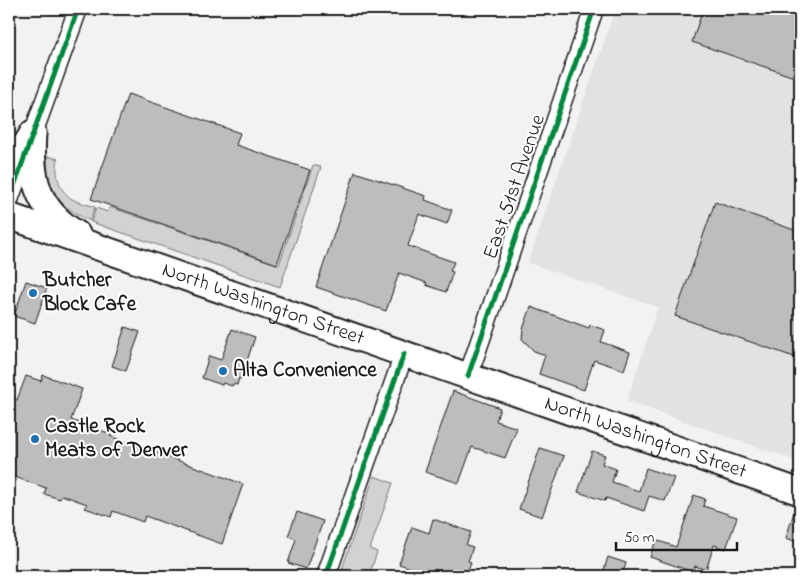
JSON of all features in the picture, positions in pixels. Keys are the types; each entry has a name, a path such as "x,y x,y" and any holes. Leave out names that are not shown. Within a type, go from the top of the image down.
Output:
{"main road":[{"path":"9,166 33,133"},
{"path":"33,133 32,168 42,198 61,223 97,246"},
{"name":"North Washington Street","path":"9,216 800,492"}],"street":[{"path":"9,200 78,9"},
{"name":"East 51st Avenue","path":"468,376 594,9"},
{"path":"326,576 404,354"}],"shaded area":[{"path":"615,9 800,9 800,462 627,401 658,307 528,263"},
{"path":"48,156 58,159 57,170 63,191 74,200 95,207 90,221 70,210 55,197 48,180"},
{"path":"313,165 321,167 280,287 91,222 96,208 108,212 110,207 279,265"},
{"path":"374,476 393,483 370,549 377,552 369,576 361,576 342,569"}],"building":[{"path":"703,9 800,9 800,79 692,42"},
{"path":"128,94 240,133 236,145 310,170 277,264 91,199"},
{"path":"355,172 426,196 425,200 452,210 447,224 419,214 408,246 454,262 450,271 453,272 446,292 399,273 386,311 316,287"},
{"path":"715,202 800,232 800,359 675,316"},
{"path":"26,281 47,288 35,323 14,316"},
{"path":"531,307 589,328 590,325 605,330 601,342 630,352 624,370 594,360 584,390 539,374 545,355 534,351 522,339 523,329"},
{"path":"125,327 140,332 126,371 112,366"},
{"path":"232,329 255,337 241,379 239,378 237,385 233,384 232,386 223,383 222,385 202,378 209,356 221,360"},
{"path":"43,375 82,389 71,420 243,484 222,544 145,516 143,522 113,511 111,517 85,508 87,504 62,495 60,499 44,494 46,488 9,475 9,396 17,400 26,376 41,381"},
{"path":"453,391 500,408 496,421 517,428 505,458 472,447 459,483 425,472"},
{"path":"540,448 564,456 542,517 519,509"},
{"path":"592,451 605,455 602,464 616,469 612,482 639,491 646,468 674,478 665,501 649,496 644,511 606,498 605,501 578,492"},
{"path":"694,495 705,499 703,506 737,517 726,549 714,545 706,570 695,566 693,572 650,557 656,540 676,547"},
{"path":"796,506 800,506 800,543 786,538"},
{"path":"297,512 323,521 306,569 288,563 296,539 288,536"},
{"path":"433,519 471,532 466,545 473,547 468,561 471,562 466,576 434,576 399,564 412,527 429,533"},
{"path":"608,557 626,563 622,576 602,576"}],"cycle path":[{"path":"9,200 78,9"},
{"path":"468,376 594,9"},
{"path":"326,576 404,354"}],"place":[{"name":"Butcher Block Cafe","path":"33,293"},
{"name":"Alta Convenience","path":"223,371"},
{"name":"Castle Rock Meats of Denver","path":"35,439"}]}
